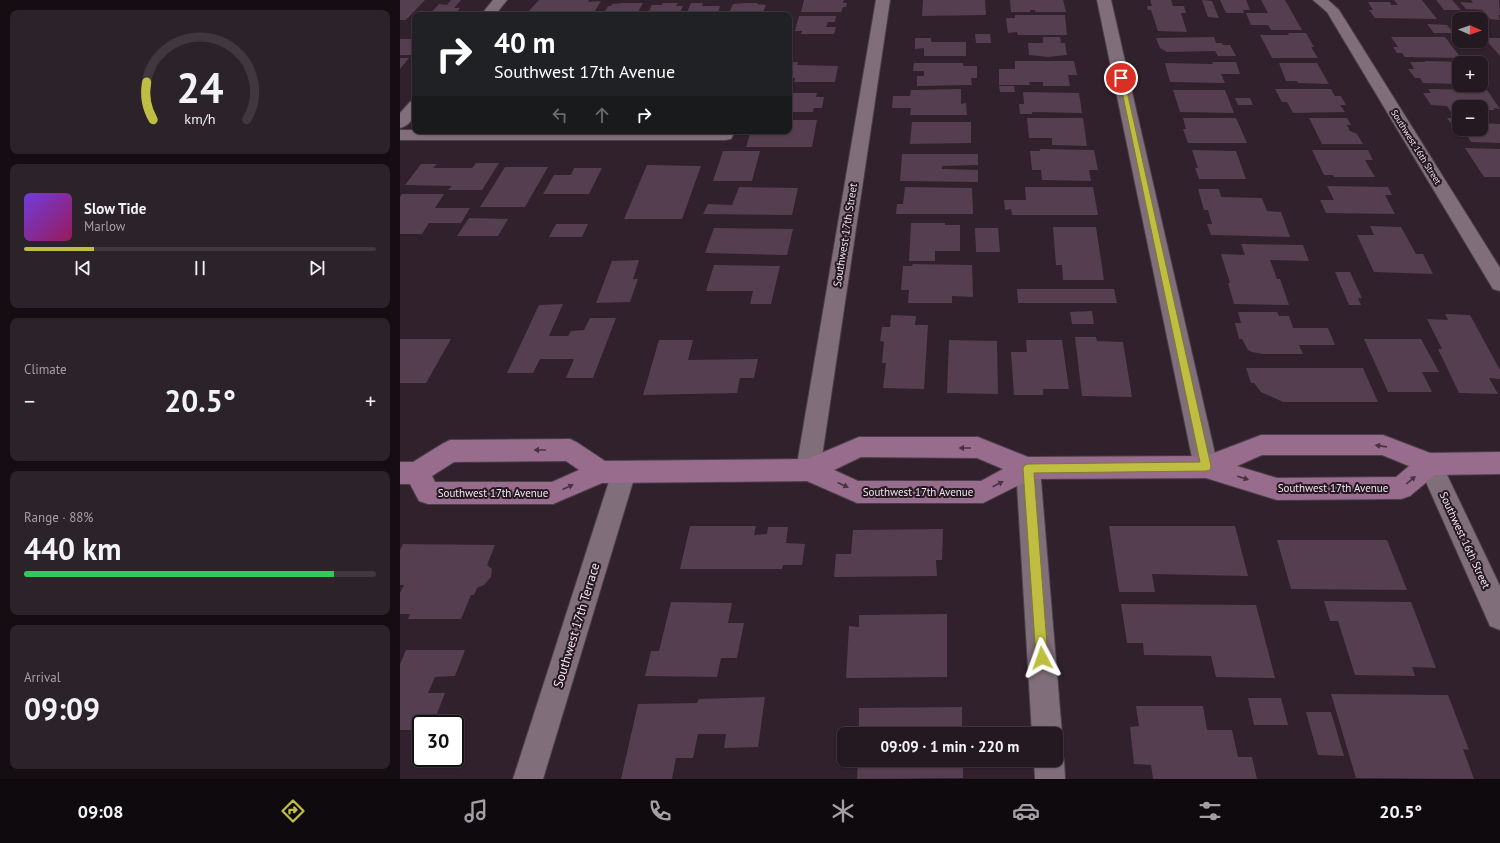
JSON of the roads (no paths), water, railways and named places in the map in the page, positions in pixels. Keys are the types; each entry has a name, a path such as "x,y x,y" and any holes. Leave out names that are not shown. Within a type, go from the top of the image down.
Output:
{"main road":[{"name":"Southwest 17th Avenue","path":"1206,466 1261,445 1383,445 1430,464 1500,464"},
{"name":"Southwest 17th Avenue","path":"613,472 570,450 450,451 408,473 428,494 554,493 613,472 808,470 859,447 978,448 1028,468 1206,466 1277,489 1401,488 1430,464"},
{"name":"Southwest 17th Avenue","path":"808,470 857,492 983,492 1028,468"}],"street":[{"path":"490,12 500,0"},
{"name":"Southwest 17th Street","path":"808,470 883,0"},
{"path":"1104,0 1206,466"},
{"name":"Southwest 16th Street","path":"1328,3 1500,284"},
{"path":"400,123 412,109"},
{"path":"400,135 725,135"},
{"name":"Southwest 16th Street","path":"1430,464 1500,616"},
{"path":"1028,468 1046,727"},
{"name":"Southwest 17th Terrace","path":"528,779 613,472"},
{"path":"1049,767 1050,779"}]}
